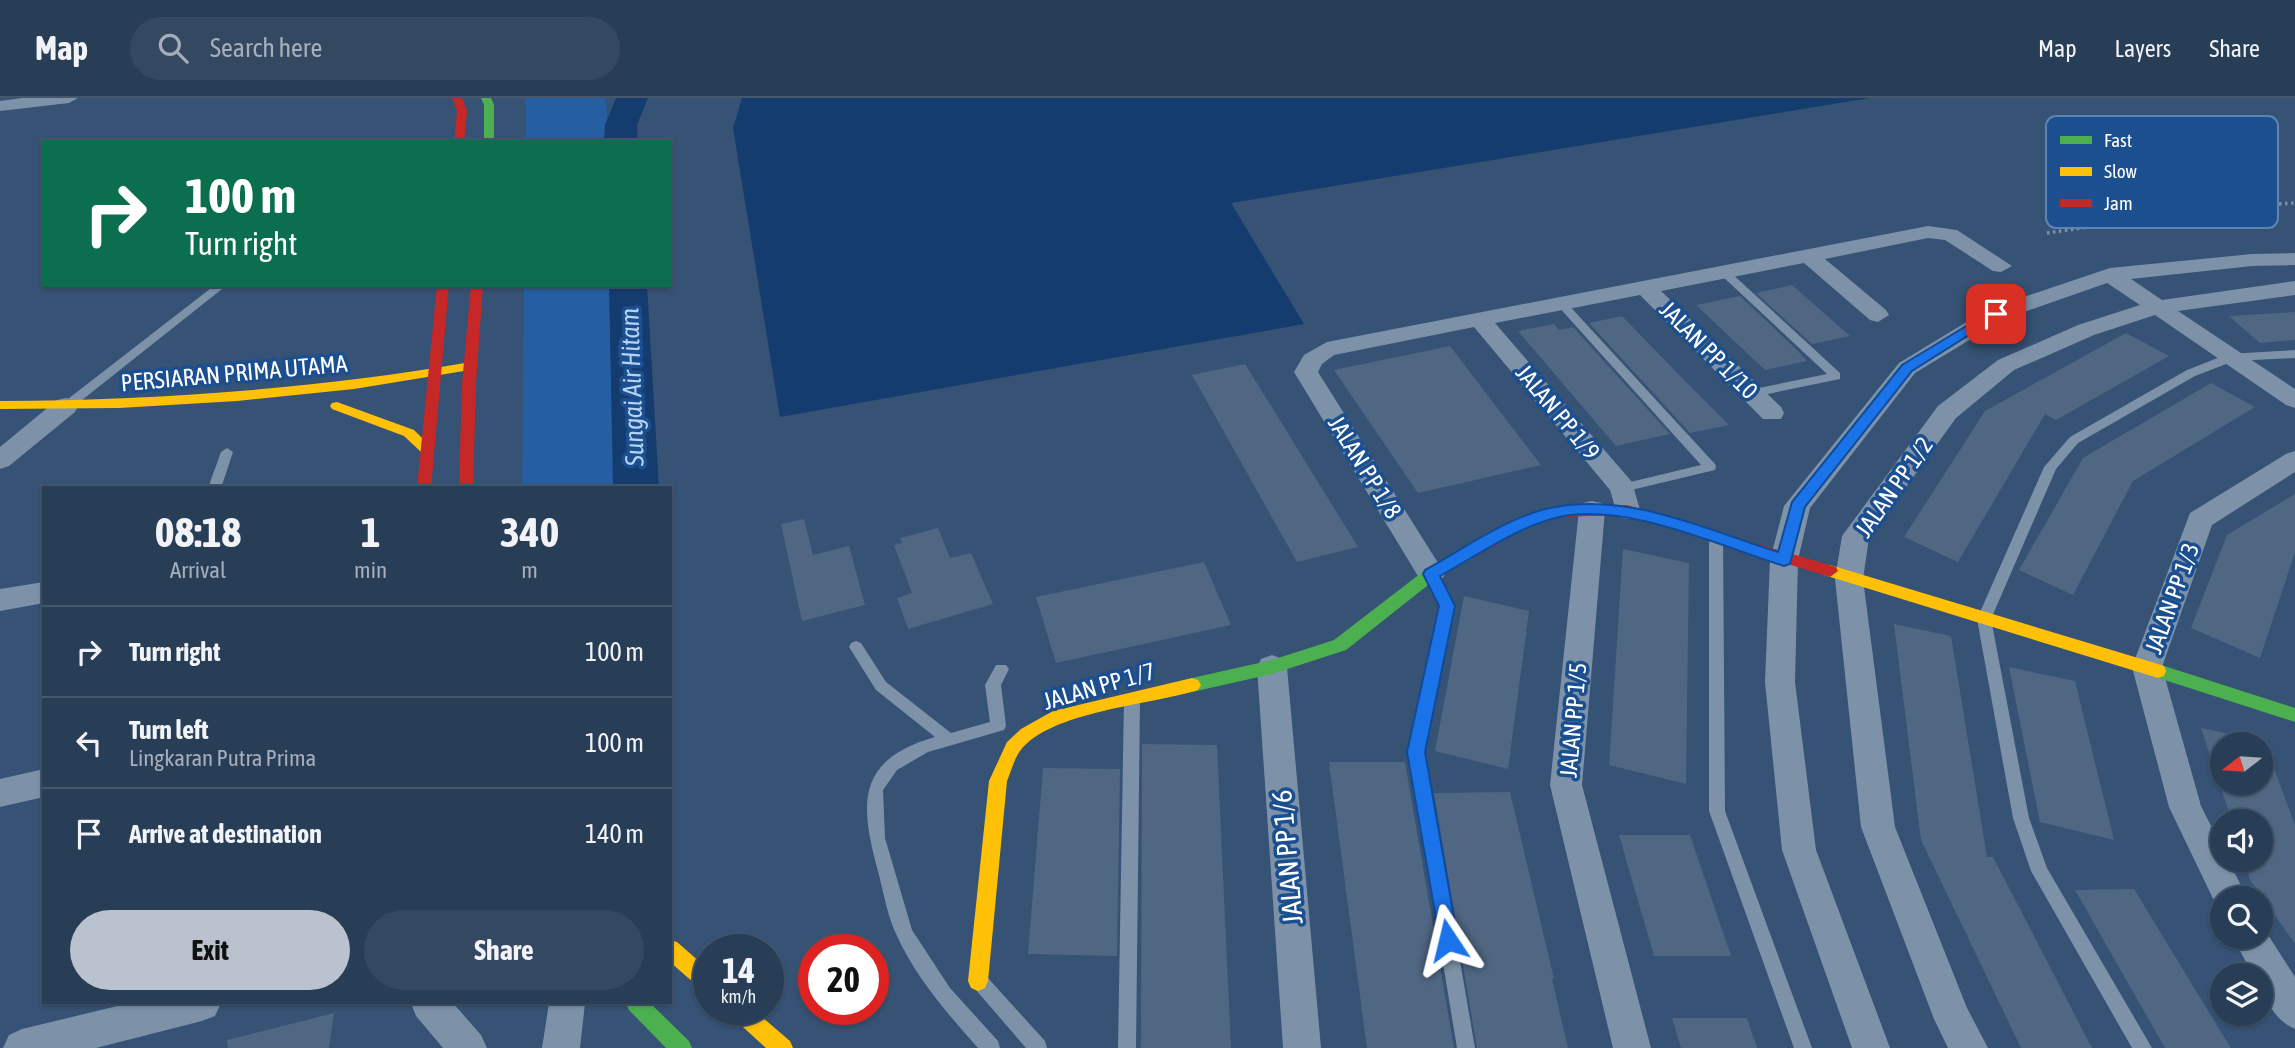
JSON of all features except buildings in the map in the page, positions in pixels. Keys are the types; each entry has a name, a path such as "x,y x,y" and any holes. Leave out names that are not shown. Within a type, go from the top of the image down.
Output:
{"main road":[{"path":"457,98 462,111 459,140"},
{"path":"486,98 489,105 489,140"},
{"path":"424,486 443,287"},
{"path":"466,486 477,287"},
{"path":"424,330 439,312"},
{"path":"342,387 391,363"},
{"name":"PERSIARAN PRIMA UTAMA","path":"0,405 46,424 186,402 433,381 470,375"},
{"name":"PERSIARAN PRIMA UTAMA","path":"391,396 433,381"},
{"name":"PERSIARAN PRIMA UTAMA","path":"365,401 331,406 409,433 426,449"},
{"name":"JALAN PP 1/7","path":"978,981 998,781 1007,752 1029,731 1059,716 1272,667 1340,645 1431,574 1515,527 1555,512 1592,510 1625,499 1716,537 1784,560 2294,713"},
{"path":"672,951 693,970"},
{"path":"637,1004 681,1048"},
{"path":"755,1025 782,1048"}],"street":[{"path":"6,103 69,98"},
{"path":"1479,319 1928,232 1950,234 2001,265"},
{"path":"1810,257 1878,315"},
{"path":"1871,1048 1799,850 1780,682 1784,560 1797,506 1907,368 1996,314 2110,275 2252,260 2295,259"},
{"path":"2110,275 2295,400"},
{"name":"JALAN PP 1/10","path":"1646,288 1772,413"},
{"name":"JALAN PP 1/2","path":"1969,1048 1953,1019 1878,827 1849,579 1856,536 1947,412 2006,365 2086,330 2158,307 2295,288"},
{"name":"JALAN PP 1/8","path":"1431,574 1307,372 1312,360 1327,349 1479,319"},
{"name":"JALAN PP 1/9","path":"1479,319 1625,499"},
{"path":"0,460 46,424"},
{"name":"JALAN PP 1/3","path":"2224,886 2185,807 2147,667 2200,520 2295,460"},
{"name":"JALAN PP 1/5","path":"1592,510 1566,785 1632,1048"},
{"path":"0,600 42,592"},
{"name":"JALAN PP 1/6","path":"1272,667 1303,1048"},
{"path":"0,793 42,783"},
{"path":"2258,949 2295,1011"},
{"path":"22,1048 198,1004"},
{"path":"430,1004 468,1048"},
{"path":"561,1048 567,1004"}],"lane":[{"path":"1725,273 1836,376 1753,393"},
{"path":"46,424 219,287"},
{"path":"1561,303 1710,467 1625,499"},
{"path":"2143,1048 2040,871 2024,829 1984,619 2050,467 2074,440 2191,373 2232,357 2295,354"},
{"path":"215,486 227,452"},
{"path":"1716,537 1717,811 1803,1048"},
{"path":"1431,574 1447,606 1416,752 1466,1048"},
{"path":"856,647 875,680 947,739"},
{"path":"992,1048 943,994 904,933 877,838 875,789 891,765 925,747 998,726 993,685 1001,668"},
{"path":"1127,1048 1132,699"},
{"path":"978,981 1038,1048"}],"path":[{"path":"2046,233 2081,228"}],"shaded area":[{"path":"526,98 606,98 608,140 526,140"},
{"path":"742,98 1870,98 1231,203 1304,324 780,417 733,128"},
{"path":"524,287 615,287 616,486 522,486"}],"waterway":[{"name":"Sungai Air Hitam","path":"621,140 621,125 632,98"},
{"name":"Sungai Air Hitam","path":"628,287 636,486"}],"traffic: fast":[{"path":"486,98 489,105 489,140"},
{"path":"1192,685 1272,667 1340,645 1431,574 1468,554"},
{"path":"2158,671 2295,715"},
{"path":"637,1004 681,1048"}],"traffic: slow":[{"path":"0,405 237,397 354,384 471,366"},
{"path":"337,406 409,433 426,449"},
{"path":"1830,571 2158,671"},
{"path":"978,981 998,781 1013,747 1027,734 1059,716 1192,685"},
{"path":"672,951 693,969"},
{"path":"756,1025 782,1048"}],"traffic: jam":[{"path":"457,98 462,111 459,140"},
{"path":"424,486 443,287"},
{"path":"466,486 469,383 477,287"},
{"path":"1468,554 1515,527 1555,512 1627,510 1830,571"}],"route":[{"path":"1448,940 1416,752 1447,606 1431,574 1515,527 1555,512 1592,510 1627,510 1784,560 1797,506 1907,368 1996,314"}]}
